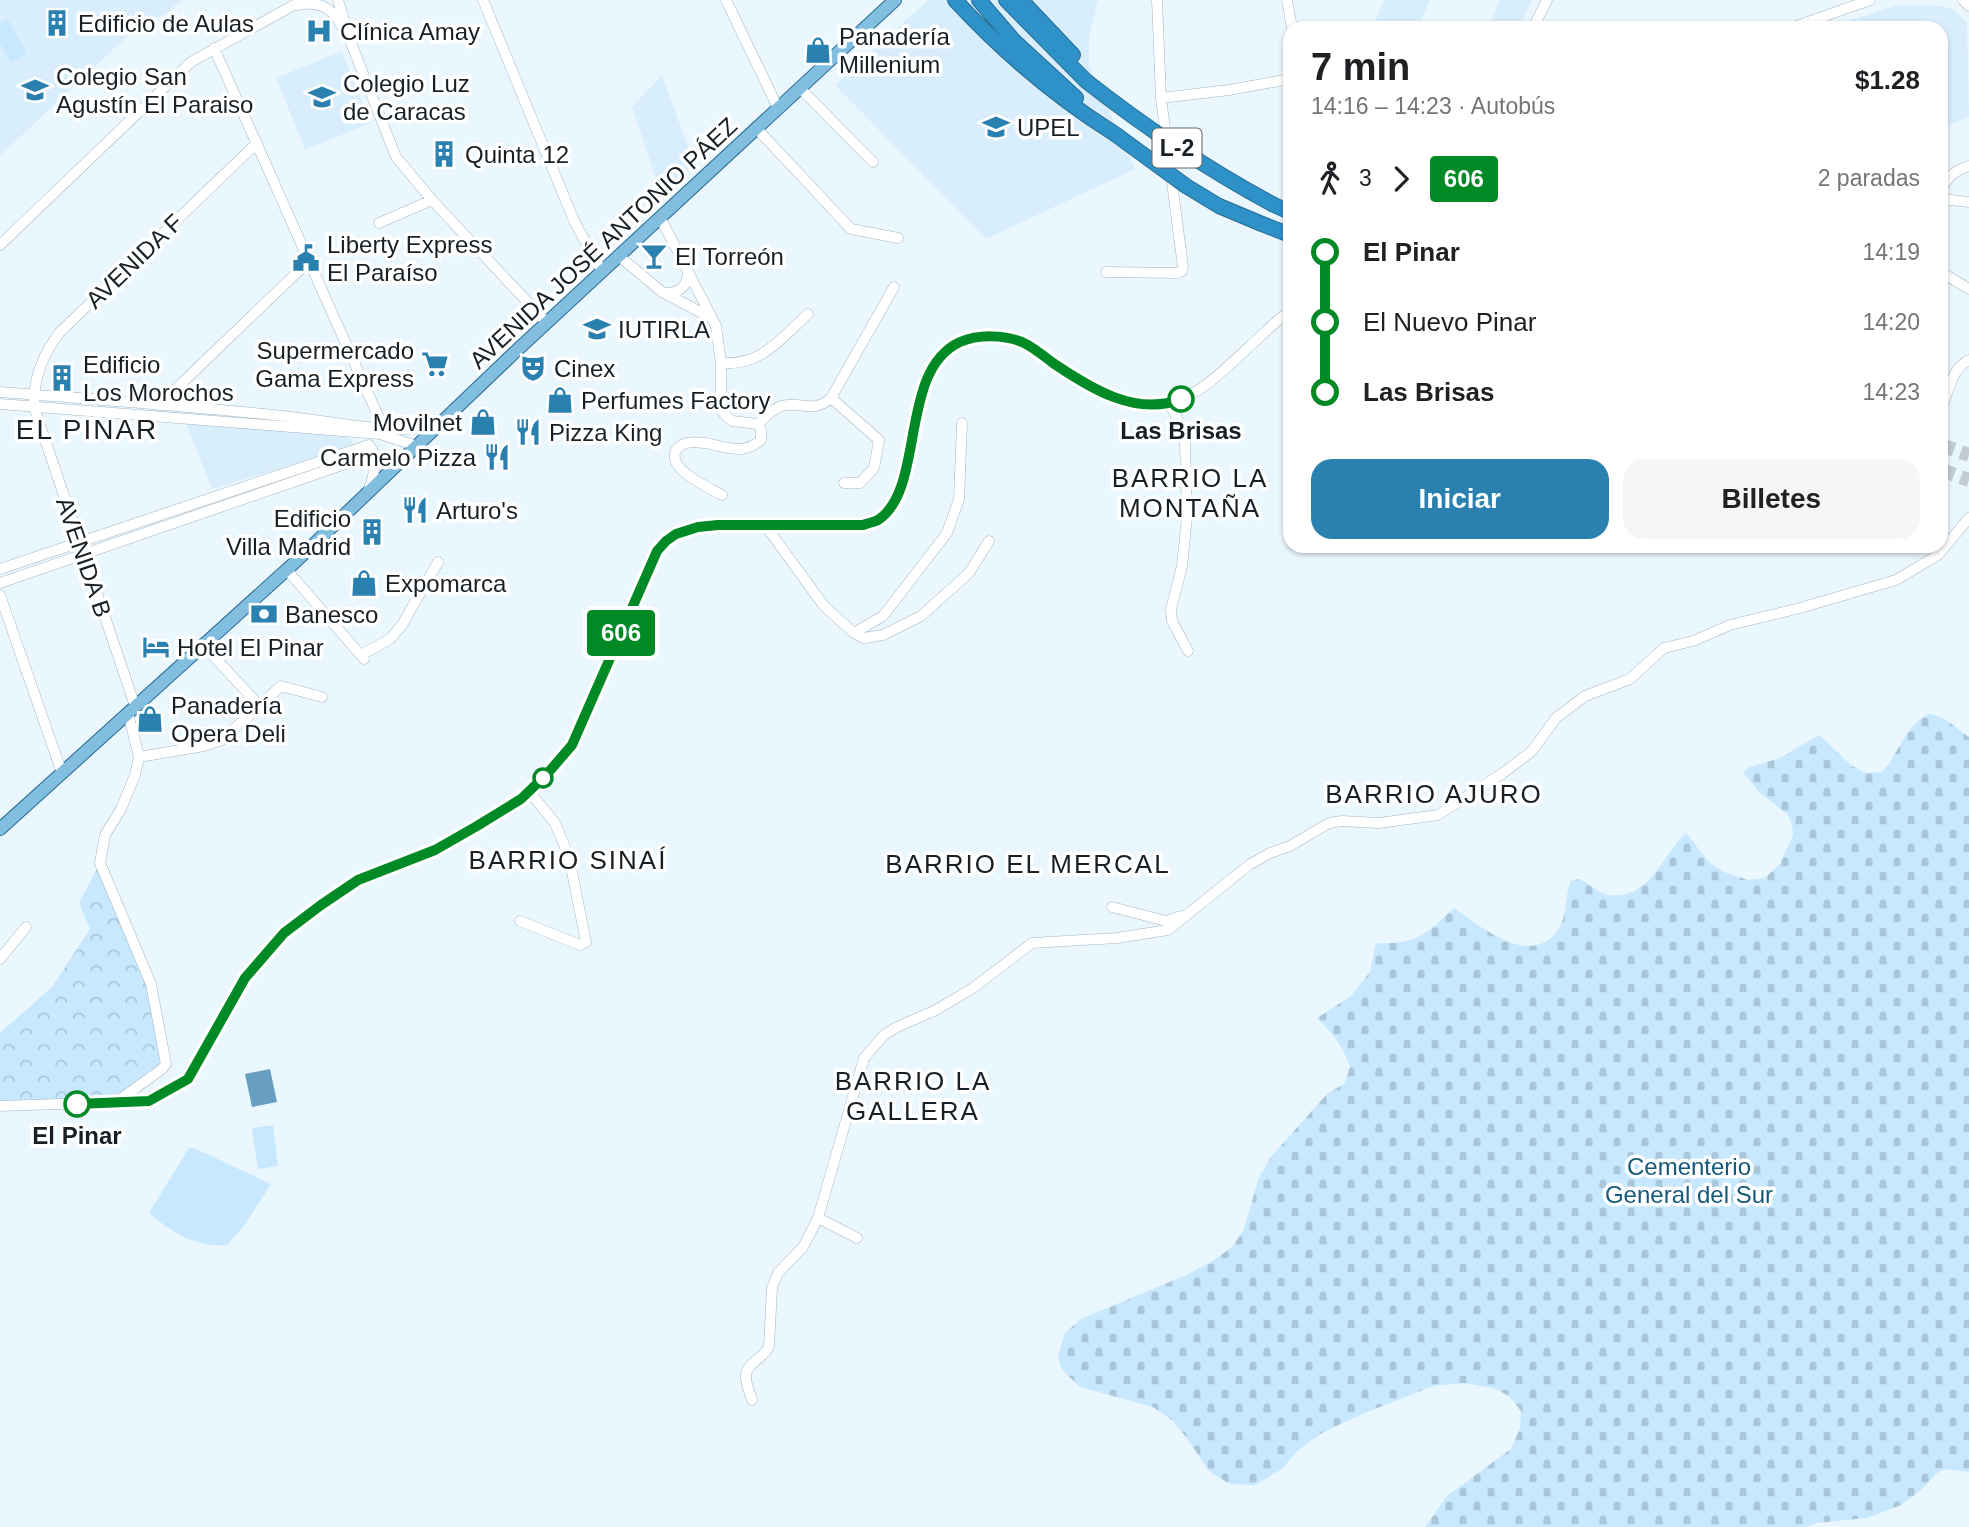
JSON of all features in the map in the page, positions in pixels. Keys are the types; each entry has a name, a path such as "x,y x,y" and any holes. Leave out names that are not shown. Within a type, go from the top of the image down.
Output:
{"highway":[{"path":"955,0 1026,69 1076,110 1115,134"},
{"name":"L-2","path":"979,0 1014,41 1149,162 1208,200 1283,232"},
{"name":"L-2","path":"1006,0 1086,81 1139,123 1221,177 1283,209"},
{"path":"1021,0 1073,54 1082,67 1086,81"}],"main road":[{"name":"AVENIDA JOSÉ ANTONIO PÁEZ","path":"0,829 287,569 602,271 895,0"}],"street":[{"path":"0,245 191,62 288,3 303,0"},
{"path":"338,0 351,43 396,157 432,200 547,323"},
{"path":"483,0 575,223 602,271"},
{"path":"726,0 778,108"},
{"path":"1106,272 1177,273 1184,267 1161,98 1157,0"},
{"path":"1287,0 1291,21"},
{"path":"1536,21 1547,0"},
{"path":"1811,21 1870,0"},
{"path":"1963,0 1969,6"},
{"path":"288,3 318,4 332,10 351,43"},
{"path":"214,48 383,427"},
{"path":"1161,98 1283,80"},
{"path":"800,88 873,162"},
{"path":"757,129 851,229 898,238"},
{"name":"AVENIDA F","path":"34,407 33,395 42,361 60,332 257,143"},
{"path":"1948,177 1958,169 1969,166"},
{"path":"379,223 432,200"},
{"path":"1948,200 1969,202"},
{"path":"661,219 719,335 723,413 732,421 758,424 783,405 816,407 831,398 894,287"},
{"path":"619,256 662,292 711,317"},
{"path":"158,417 159,405 310,260"},
{"path":"662,292 681,290 688,278 688,271"},
{"path":"1948,276 1969,289"},
{"path":"721,363 748,362 760,356 808,314"},
{"path":"0,1106 149,1101 188,1079 245,978 284,933 358,880 435,850 521,799 547,774 572,745 657,551 666,541 685,530 698,527 863,525 878,520 899,495 930,370 945,352 960,342 978,337 1004,337 1024,343 1083,384 1115,397 1151,405 1170,404 1191,395 1209,382 1283,318"},
{"path":"1948,386 1961,364 1969,360"},
{"path":"0,392 383,427 418,429 438,426"},
{"path":"831,398 879,440 874,468 860,483 844,483"},
{"path":"0,404 380,434 417,446"},
{"path":"1170,404 1185,443 1187,517 1182,566 1171,609 1172,621 1188,651"},
{"name":"AVENIDA B","path":"34,407 132,709 139,757"},
{"path":"855,633 883,616 947,533 959,499 962,423"},
{"path":"722,495 686,474 675,461 674,453 678,448 690,443 741,449 750,447 762,438 758,424"},
{"path":"350,431 372,450 375,470 368,492"},
{"path":"0,569 79,541 372,450"},
{"path":"0,583 372,450"},
{"path":"1948,543 1969,518"},
{"path":"765,525 817,597 855,633 864,638 883,635 921,616 969,573 989,541"},
{"path":"752,1400 746,1377 748,1367 767,1352 769,1346 772,1288 778,1273 803,1247 818,1218 864,1058 884,1035 936,1010 973,988 1032,943 1117,938 1162,932 1175,926 1260,858 1290,846 1329,823 1379,823 1438,815 1532,751 1556,718 1585,696 1630,679 1664,648 1693,641 1730,625 1896,580 1940,553"},
{"path":"287,569 363,657 390,639 402,625 439,562"},
{"path":"0,595 62,773"},
{"path":"203,645 259,705"},
{"path":"114,1103 162,1069 166,1063 151,984 100,863 105,835 121,809 135,775 139,757 204,746 222,740 281,686 322,697"},
{"path":"116,723 135,739"},
{"path":"520,921 580,945 586,942 569,857 555,823 529,791"},
{"path":"1112,907 1171,920 1206,902"},
{"path":"0,959 26,927"},
{"path":"818,1218 857,1238"}],"shaded area":[{"name":"Colegio San Agustín El Paraiso","path":"0,0 183,0 162,16 139,25 0,156"},
{"name":"UPEL","path":"928,0 1098,0 1089,39 1089,65 1135,169 986,239 835,85"},
{"path":"1384,0 1430,0 1421,21 1375,21"},
{"path":"1500,0 1532,0 1522,21 1491,21"},
{"path":"1897,5 1951,8 1967,22 1969,117 1948,125 1948,21 1848,21"},
{"name":"Colegio Luz de Caracas","path":"342,51 371,123 305,150 276,78"},
{"path":"662,75 694,163 661,194 632,107"},
{"path":"185,421 343,435 352,440 354,446 212,489"},
{"path":"270,1069 277,1102 252,1107 245,1074"}],"green space":[{"path":"8,19 27,54 11,63 0,43 0,23"},
{"name":"Cementerio General del Sur","path":"1928,714 1945,719 1969,737 1969,1472 1945,1469 1901,1505 1867,1518 1816,1523 1806,1527 1425,1527 1447,1496 1511,1449 1520,1428 1521,1411 1509,1396 1493,1388 1463,1383 1433,1386 1322,1433 1297,1451 1282,1469 1255,1485 1230,1484 1210,1472 1172,1420 1153,1407 1080,1387 1062,1370 1058,1357 1065,1333 1081,1319 1184,1276 1213,1261 1233,1246 1244,1229 1258,1180 1270,1158 1327,1094 1344,1084 1350,1067 1347,1059 1328,1029 1317,1018 1351,996 1370,972 1376,943 1402,942 1420,936 1454,908 1504,940 1531,946 1544,942 1560,927 1571,881 1579,879 1608,895 1635,891 1654,874 1686,833 1709,862 1724,872 1748,880 1765,878 1780,864 1793,835 1792,824 1787,814 1759,792 1743,772 1750,767 1780,758 1819,735 1852,766 1866,773 1882,772 1908,733"},
{"path":"100,863 151,984 166,1064 114,1103 0,1106 0,1033 52,987 90,929 79,903"},
{"path":"273,1125 278,1166 258,1169 252,1128"},
{"path":"189,1148 271,1184 244,1226 227,1245 205,1244 185,1237 149,1213"}],"tunnel":[{"path":"1948,448 1969,455"},
{"path":"1948,472 1969,480"}],"bus line":[{"name":"606","path":"77,1104 149,1101 188,1079 245,978 284,933 358,880 435,850 521,799 572,745 657,551 666,541 685,530 718,525 863,525 878,520 899,495 930,370 945,352 960,342 978,337 1004,337 1024,343 1083,384 1133,403 1170,404 1181,399"}],"place":[{"name":"Edificio de Aulas","path":"57,23"},
{"name":"Clínica Amay","path":"319,31"},
{"name":"Panadería Millenium","path":"818,50"},
{"name":"Colegio San Agustín El Paraiso","path":"35,90"},
{"name":"Colegio Luz de Caracas","path":"322,97"},
{"name":"UPEL","path":"996,127"},
{"name":"Quinta 12","path":"444,154"},
{"name":"El Torreón","path":"654,256"},
{"name":"Liberty Express El Paraíso","path":"306,258"},
{"name":"IUTIRLA","path":"597,329"},
{"name":"Supermercado Gama Express","path":"435,364"},
{"name":"Cinex","path":"533,368"},
{"name":"Edificio Los Morochos","path":"62,378"},
{"name":"Las Brisas","path":"1181,399"},
{"name":"Perfumes Factory","path":"560,400"},
{"name":"Movilnet","path":"483,422"},
{"name":"Pizza King","path":"528,432"},
{"name":"Carmelo Pizza","path":"497,457"},
{"name":"Arturo's","path":"415,510"},
{"name":"Edificio Villa Madrid","path":"372,532"},
{"name":"Expomarca","path":"364,583"},
{"name":"Banesco","path":"264,614"},
{"name":"Hotel El Pinar","path":"156,647"},
{"name":"Panadería Opera Deli","path":"150,719"},
{"name":"El Pinar","path":"77,1104"}],"district":[{"name":"EL PINAR","path":"87,429"},
{"name":"BARRIO LA MONTAÑA","path":"1190,493"},
{"name":"BARRIO AJURO","path":"1434,794"},
{"name":"BARRIO SINAÍ","path":"568,860"},
{"name":"BARRIO EL MERCAL","path":"1028,864"},
{"name":"BARRIO LA GALLERA","path":"913,1096"}]}
